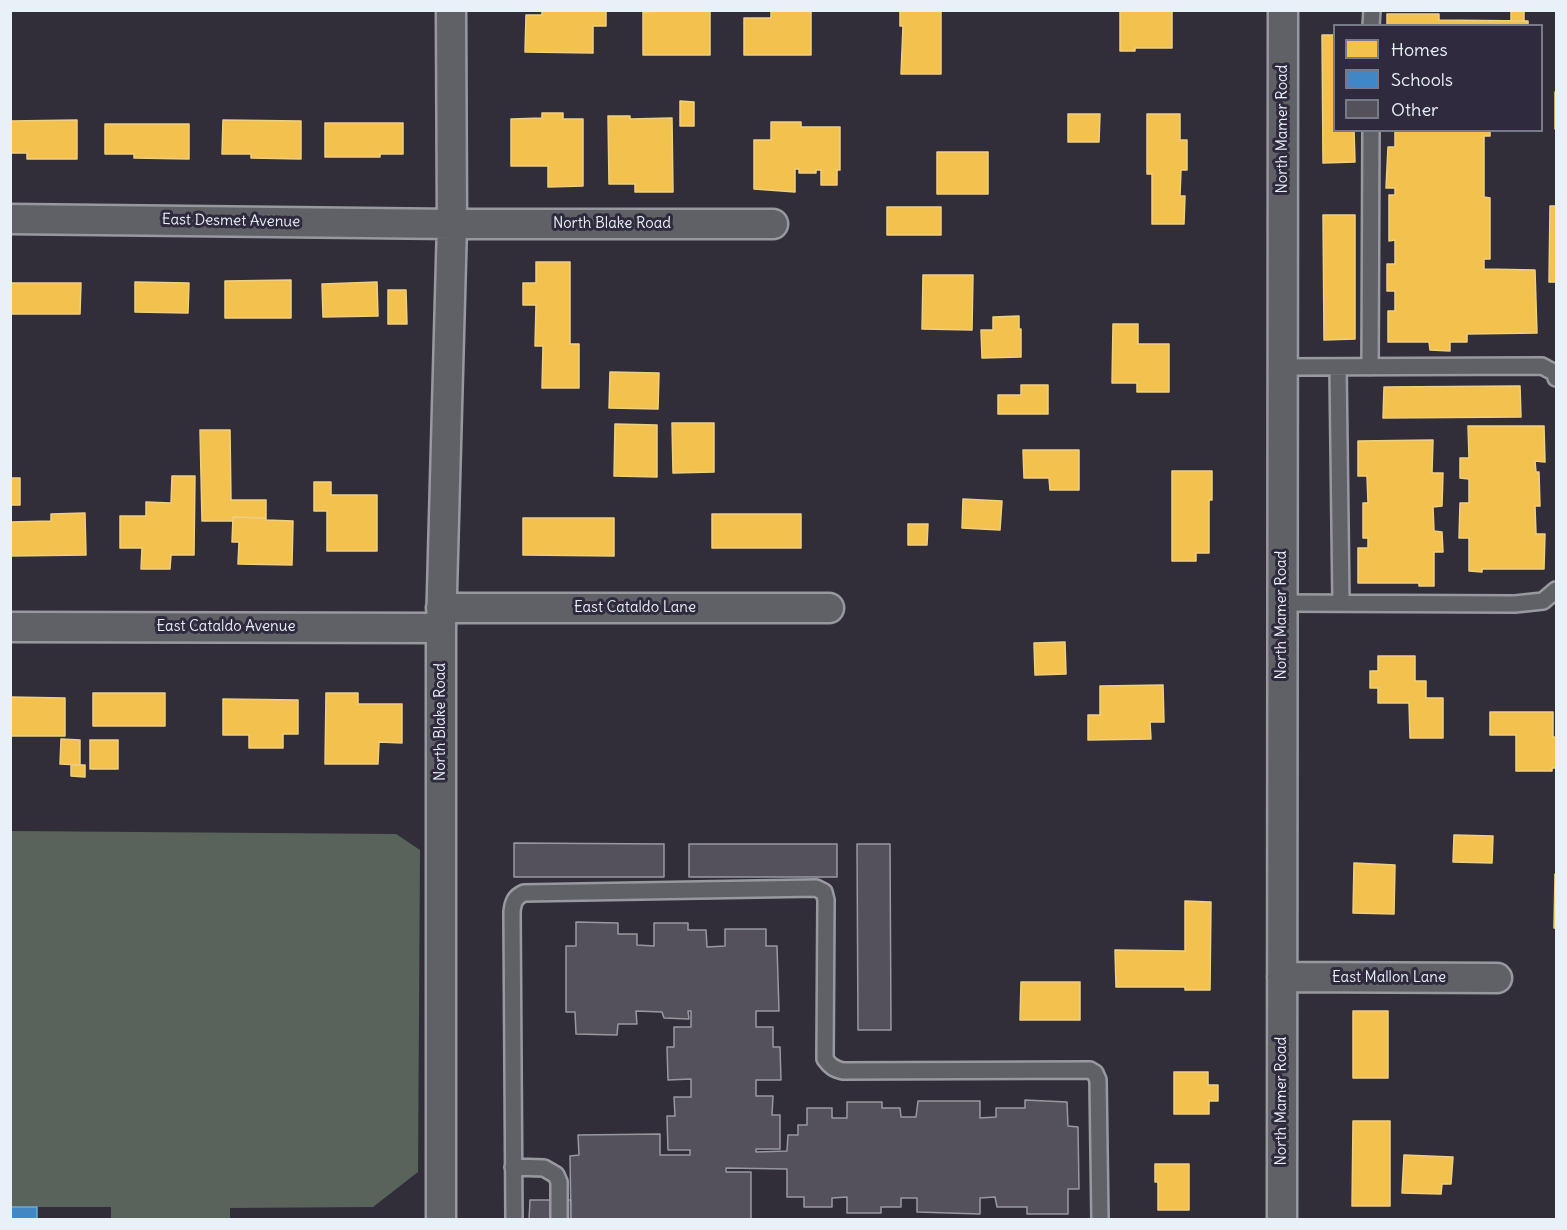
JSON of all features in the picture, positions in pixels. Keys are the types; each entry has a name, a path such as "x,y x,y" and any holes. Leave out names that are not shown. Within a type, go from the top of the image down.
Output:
{"street":[{"name":"North Blake Road","path":"441,1220 441,618 452,224 451,10"},
{"name":"North Mamer Road","path":"1282,1220 1283,10"},
{"name":"East Desmet Avenue","path":"10,219 452,224"},
{"name":"North Blake Road","path":"452,224 773,224"},
{"name":"East Cataldo Lane","path":"441,618 829,608"},
{"name":"East Cataldo Avenue","path":"10,627 441,618"},
{"name":"East Mallon Lane","path":"1282,977 1497,978"}],"lane":[{"path":"1370,367 1371,132"},
{"path":"1282,367 1542,366 1555,374 1557,378"},
{"path":"1338,367 1341,603"},
{"path":"1282,603 1515,604 1543,601 1557,591"},
{"path":"514,1220 512,912 517,896 524,893 816,888 824,892 826,900 825,1059 829,1065 843,1071 1090,1070 1095,1073 1098,1080 1100,1220"},
{"path":"513,1167 544,1168 556,1175 559,1182 559,1220"}],"shaded area":[{"path":"11,831 396,834 420,850 418,1172 373,1207 230,1208 230,1219 111,1219 111,1207 11,1207"}],"building: Homes":[{"path":"542,10 606,10 606,26 593,26 593,53 525,52 526,15 542,15"},
{"path":"710,10 710,55 643,55 643,12"},
{"path":"811,10 811,55 744,55 744,18 771,18 771,11"},
{"path":"900,10 941,10 941,74 901,74 903,26 900,26"},
{"path":"1120,10 1172,10 1172,48 1135,48 1135,51 1120,51"},
{"path":"1511,10 1524,10 1524,21 1511,21"},
{"path":"1387,14 1439,14 1439,20 1528,21 1528,24 1387,24"},
{"path":"1322,35 1333,35 1333,132 1354,132 1355,162 1323,163"},
{"path":"1556,92 1556,129 1555,129"},
{"path":"680,101 694,102 694,126 680,126"},
{"path":"542,113 563,113 563,119 583,119 583,186 548,187 548,166 511,166 511,119 542,118"},
{"path":"1068,114 1100,114 1099,142 1068,142"},
{"path":"1147,114 1180,114 1180,140 1187,140 1187,170 1181,170 1180,196 1185,196 1184,224 1152,224 1152,174 1147,174"},
{"path":"608,116 630,116 630,119 672,118 673,192 635,192 635,184 609,184"},
{"path":"77,120 77,159 27,159 27,153 10,153 10,121"},
{"path":"223,120 301,121 301,159 251,158 251,154 222,154"},
{"path":"771,122 801,122 801,127 840,127 840,170 837,170 837,185 821,185 821,170 816,170 816,173 799,173 799,169 795,169 795,192 754,189 754,140 771,140"},
{"path":"325,123 403,123 403,154 380,154 380,157 325,157"},
{"path":"105,124 189,124 189,159 134,158 134,154 105,154"},
{"path":"1395,132 1490,132 1490,136 1484,136 1484,197 1490,198 1490,259 1484,259 1484,269 1535,270 1537,333 1467,334 1467,342 1450,342 1450,351 1430,350 1429,342 1388,342 1388,311 1395,311 1395,291 1387,291 1387,264 1395,264 1395,240 1389,241 1389,195 1395,195 1395,188 1386,188 1388,147 1395,147"},
{"path":"937,152 988,152 988,194 937,194"},
{"path":"1550,206 1556,206 1556,282 1549,282"},
{"path":"887,207 941,207 941,235 887,235"},
{"path":"1323,215 1355,215 1355,339 1324,340"},
{"path":"536,262 570,262 570,344 579,344 579,388 542,388 543,346 535,346 536,305 523,305 523,283 536,283"},
{"path":"923,275 973,275 972,330 922,329"},
{"path":"291,280 291,318 225,318 225,281"},
{"path":"135,282 189,283 188,313 135,312"},
{"path":"377,282 378,316 323,317 322,284"},
{"path":"10,283 81,283 80,314 10,314"},
{"path":"388,290 406,290 407,324 388,324"},
{"path":"1019,316 1021,357 982,358 981,330 993,330 993,317"},
{"path":"1113,324 1138,324 1138,344 1169,344 1169,392 1137,392 1137,383 1112,383"},
{"path":"610,372 659,373 658,409 609,408"},
{"path":"1021,385 1048,385 1048,414 998,414 998,395 1021,395"},
{"path":"1520,386 1521,417 1383,418 1384,387"},
{"path":"672,423 714,423 714,472 673,473"},
{"path":"615,424 657,425 657,477 614,476"},
{"path":"1468,426 1544,426 1545,462 1535,461 1536,472 1539,472 1540,506 1535,506 1536,534 1545,534 1544,569 1469,571 1469,538 1459,538 1460,503 1469,503 1469,479 1460,478 1460,458 1469,458"},
{"path":"200,430 230,430 231,500 266,500 266,518 233,517 233,521 202,521"},
{"path":"1433,440 1432,473 1443,473 1442,506 1433,507 1434,531 1442,532 1443,552 1434,552 1434,586 1419,586 1419,583 1358,583 1358,548 1368,548 1368,538 1363,538 1363,503 1368,503 1367,476 1358,476 1358,441"},
{"path":"1023,450 1079,450 1079,490 1050,490 1049,478 1024,478"},
{"path":"1172,471 1212,471 1212,500 1209,500 1209,553 1196,553 1196,561 1172,561"},
{"path":"172,476 195,476 194,555 171,555 170,569 141,569 142,548 120,548 120,516 146,516 146,502 171,503"},
{"path":"10,478 20,478 20,505 10,505"},
{"path":"314,482 331,482 331,495 377,495 377,551 327,551 327,511 314,511"},
{"path":"963,499 1002,501 1000,530 962,528"},
{"path":"85,513 86,555 10,556 10,522 51,521 51,514"},
{"path":"712,514 801,514 801,548 712,548"},
{"path":"233,517 293,521 292,565 238,564 239,542 232,542"},
{"path":"523,518 614,518 614,556 523,555"},
{"path":"908,524 928,524 927,545 908,545"},
{"path":"1065,642 1066,674 1035,675 1034,643"},
{"path":"1378,656 1415,656 1415,681 1426,681 1426,698 1443,698 1443,738 1410,738 1409,703 1378,703 1378,688 1370,688 1370,671 1378,671"},
{"path":"1163,685 1164,722 1150,722 1151,739 1088,740 1088,715 1100,715 1100,686"},
{"path":"93,693 165,693 165,726 93,726"},
{"path":"326,693 358,693 358,704 402,704 402,743 379,742 378,764 325,764"},
{"path":"10,697 65,698 65,736 10,736"},
{"path":"223,699 298,700 298,734 283,734 283,748 249,748 249,735 223,735"},
{"path":"1490,712 1553,712 1556,768 1552,768 1552,771 1516,771 1516,735 1490,735"},
{"path":"61,739 80,740 80,765 60,764"},
{"path":"90,740 118,740 118,769 90,769"},
{"path":"71,765 85,765 85,777 71,776"},
{"path":"1454,835 1493,836 1492,863 1453,862"},
{"path":"1354,863 1395,865 1394,914 1353,913"},
{"path":"1555,874 1556,928 1554,928"},
{"path":"1185,901 1211,902 1210,990 1185,990 1185,987 1116,987 1115,950 1185,951"},
{"path":"1021,982 1080,982 1080,1020 1020,1020"},
{"path":"1353,1011 1388,1011 1388,1078 1353,1078"},
{"path":"1174,1072 1208,1072 1208,1085 1218,1085 1218,1101 1209,1101 1209,1114 1174,1114"},
{"path":"1353,1121 1390,1121 1390,1206 1352,1206"},
{"path":"1404,1155 1453,1157 1451,1184 1442,1184 1441,1194 1402,1193"},
{"path":"1155,1164 1189,1164 1189,1210 1158,1210 1158,1182 1155,1182"}],"building: Schools":[{"path":"10,1207 37,1207 37,1220 10,1220"}],"building: Other":[{"path":"514,843 664,844 664,877 514,877"},
{"path":"689,844 837,844 837,877 689,877"},
{"path":"857,844 890,844 891,1030 858,1030"},
{"path":"576,922 618,923 618,934 637,934 637,945 654,946 654,923 688,923 688,930 706,930 707,947 725,946 725,929 766,929 766,946 777,946 779,1011 756,1011 756,1027 773,1027 773,1047 780,1047 781,1080 756,1080 756,1096 773,1096 772,1115 780,1115 780,1149 756,1149 756,1152 787,1151 788,1135 798,1135 798,1125 807,1125 807,1108 832,1108 832,1118 847,1118 847,1102 882,1102 882,1108 900,1108 901,1117 916,1117 918,1101 980,1101 980,1118 996,1117 996,1108 1025,1108 1025,1100 1067,1102 1068,1126 1078,1127 1079,1189 1068,1189 1068,1214 1027,1214 1027,1207 997,1207 995,1197 980,1198 980,1214 917,1212 917,1198 901,1198 901,1207 881,1207 881,1213 847,1213 847,1197 832,1198 832,1207 804,1207 804,1197 787,1197 787,1169 726,1168 726,1172 751,1172 751,1220 571,1220 570,1156 579,1155 578,1135 660,1134 660,1155 690,1155 690,1150 668,1150 667,1116 675,1116 674,1097 691,1097 691,1079 668,1080 667,1047 674,1047 674,1027 691,1027 691,1011 688,1011 689,1019 664,1018 662,1012 636,1011 637,1024 618,1024 617,1035 576,1034 575,1012 566,1012 566,946 576,946"},
{"path":"530,1200 571,1200 571,1220 529,1220"}]}
